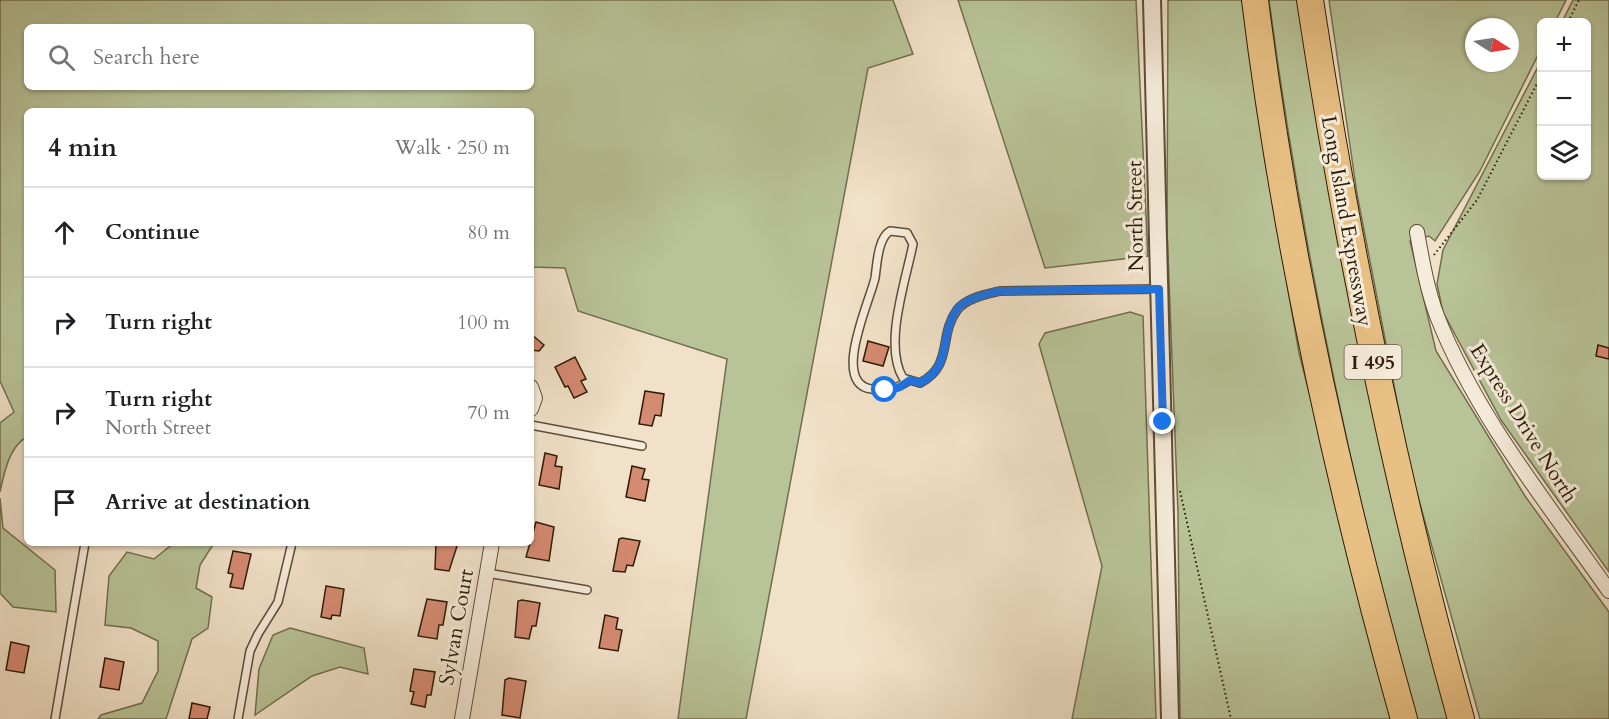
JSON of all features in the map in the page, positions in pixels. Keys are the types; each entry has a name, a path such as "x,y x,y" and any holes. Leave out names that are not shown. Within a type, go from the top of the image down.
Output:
{"highway":[{"name":"I 495","path":"1255,0 1283,183 1315,350 1351,515 1404,719"},
{"name":"Long Island Expressway","path":"1310,0 1337,174 1368,339 1404,502 1461,719"}],"street":[{"name":"North Street","path":"1152,0 1170,719"},
{"name":"Express Drive North","path":"1417,232 1423,269 1437,316 1485,409 1609,591"},
{"name":"Sylvan Court","path":"462,719 492,546"}],"lane":[{"path":"910,380 900,387 885,390 864,388 856,380 853,366 855,342 873,288 882,241 890,231 907,233 913,244 894,345 897,368 903,378 910,380 920,383 933,376 939,368 949,327 958,308 975,298 1000,291 1159,289"},
{"path":"534,426 642,446"},
{"path":"55,719 84,546"},
{"path":"238,719 250,651 279,602 291,546"},
{"path":"487,573 587,590"}],"path":[{"path":"1570,18 1579,0"},
{"path":"1423,269 1477,200 1537,84"},
{"path":"1179,489 1231,719"}],"green space":[{"path":"0,0 893,0 913,54 868,68 746,719 678,719 727,359 578,311 565,268 534,267 534,108 24,108 24,439 12,454 0,492 0,423 14,412 0,381"},
{"path":"958,0 1136,0 1148,256 1045,268"},
{"path":"1168,0 1244,0 1273,203 1299,353 1393,719 1180,719 1178,513 1167,229"},
{"path":"1269,0 1300,0 1336,232 1378,434 1451,719 1414,719 1391,630 1330,362 1296,182"},
{"path":"1329,0 1566,0 1557,18 1537,18 1537,57 1480,171 1435,241 1429,236 1410,241 1436,351 1525,496 1609,612 1609,719 1480,719 1410,468 1357,194"},
{"path":"1573,0 1609,0 1609,572 1501,420 1443,312 1437,284 1443,250 1537,69 1537,180 1591,180 1591,18 1564,18"},
{"path":"1130,312 1143,316 1156,719 1072,719 1102,566 1039,344 1045,333"},
{"path":"0,498 3,528 55,570 56,612 13,607 0,593"},
{"path":"170,546 212,546 200,565 196,588 212,597 208,628 192,639 166,719 98,719 101,715 142,703 158,671 158,641 131,628 105,625 109,576 127,552 154,559"},
{"path":"290,628 364,648 368,674 340,667 312,676 255,715 259,669 273,635"}],"building":[{"path":"534,337 544,345 539,351 534,350"},
{"path":"868,341 889,347 883,366 863,361"},
{"path":"1598,345 1609,348 1609,359 1596,356"},
{"path":"575,357 586,379 581,381 587,392 574,398 568,386 565,387 555,367"},
{"path":"645,391 664,394 661,416 655,415 652,426 639,424"},
{"path":"545,453 557,456 555,466 562,467 559,489 539,485"},
{"path":"632,466 645,469 642,479 649,480 645,501 626,497"},
{"path":"536,522 554,527 549,561 526,557 529,546 534,546"},
{"path":"619,539 640,541 633,566 627,565 625,572 613,571"},
{"path":"436,546 457,546 449,571 435,569"},
{"path":"233,551 251,554 243,589 230,587 233,574 228,573"},
{"path":"326,586 344,589 340,616 332,615 331,619 321,617"},
{"path":"427,599 447,602 443,625 439,625 437,639 418,636"},
{"path":"518,601 540,603 536,626 532,626 529,639 515,637"},
{"path":"605,615 618,618 616,629 622,630 618,651 599,648"},
{"path":"11,642 29,646 24,673 6,670"},
{"path":"105,658 124,662 119,690 100,687"},
{"path":"414,669 435,672 431,695 427,695 425,707 411,704 414,692 410,691"},
{"path":"509,678 526,681 520,718 502,715 505,680"},
{"path":"192,703 210,707 207,719 189,719"}],"route":[{"path":"885,390 900,387 910,380 920,383 933,376 939,368 949,327 958,308 975,298 1000,291 1159,289 1163,422"}]}
